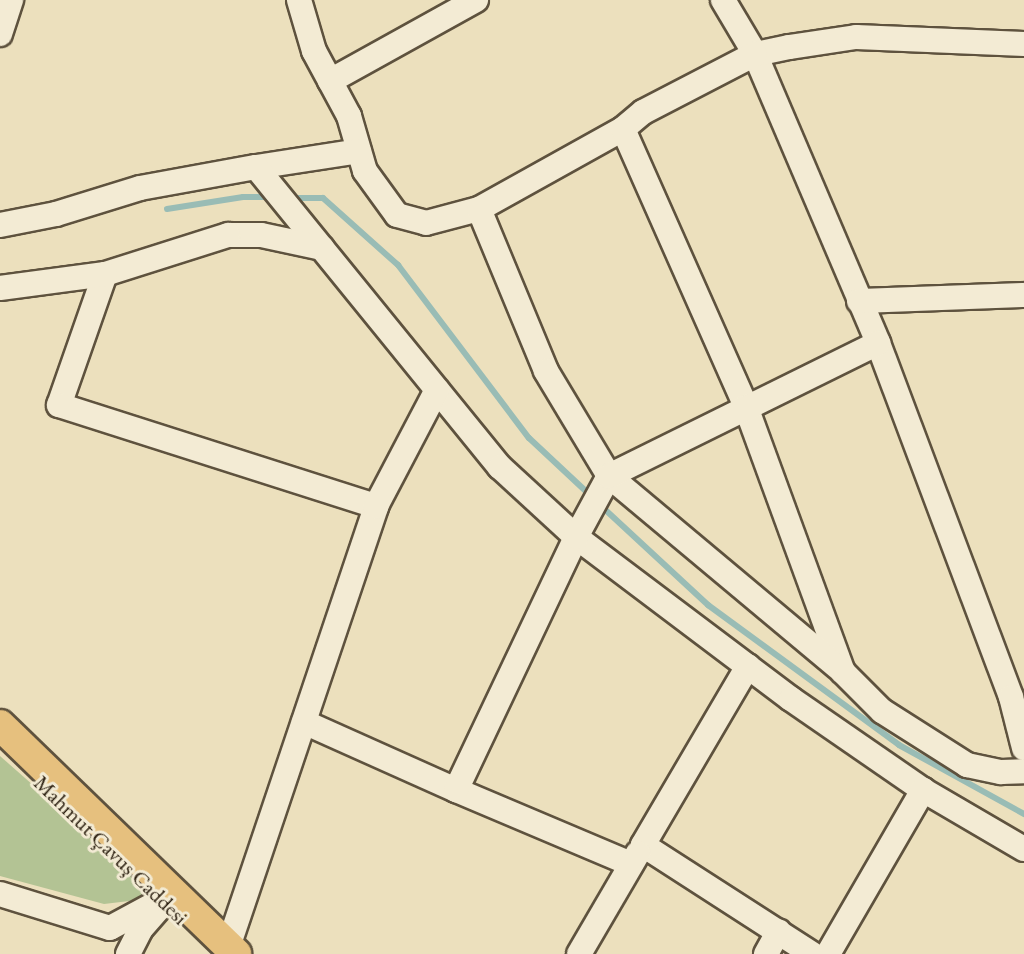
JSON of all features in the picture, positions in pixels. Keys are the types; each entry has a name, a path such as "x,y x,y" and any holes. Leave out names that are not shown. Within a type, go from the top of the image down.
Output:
{"main road":[{"path":"0,725 122,841 167,898"},
{"name":"Mahmut Çavuş Caddesi","path":"0,745 228,952"}],"street":[{"path":"0,34 11,0"},
{"path":"299,0 314,51 349,116 365,171 397,215 426,223 479,209 623,129 643,112 755,54 856,38 1024,44"},
{"path":"330,81 476,0"},
{"path":"723,0 755,54 878,343 1018,697 1024,748"},
{"path":"623,129 746,407 843,672"},
{"path":"0,225 56,214 140,188 360,151"},
{"path":"256,167 500,467 576,537 748,666 922,790 1024,849"},
{"path":"479,209 546,371 606,482 843,672 882,711 967,765 1001,772 1024,771"},
{"path":"0,288 105,274 228,235 261,235 322,248"},
{"path":"105,274 59,405 375,506"},
{"path":"859,301 1024,294"},
{"path":"456,790 576,537 606,482 746,407 878,343"},
{"path":"228,952 375,506 437,390"},
{"path":"579,954 748,666"},
{"path":"304,722 456,790 637,855 779,931 812,954"},
{"path":"828,954 922,790"},
{"path":"0,894 110,928 167,898"},
{"path":"128,954 140,930 167,898"},
{"path":"766,954 779,931"}],"green space":[{"path":"0,756 142,881 150,890 146,899 104,904 0,876"}],"waterway":[{"path":"167,209 243,197 273,197"},
{"path":"290,198 323,198 398,265 529,438 592,497"},
{"path":"599,504 708,605 899,745 1024,814"}]}
